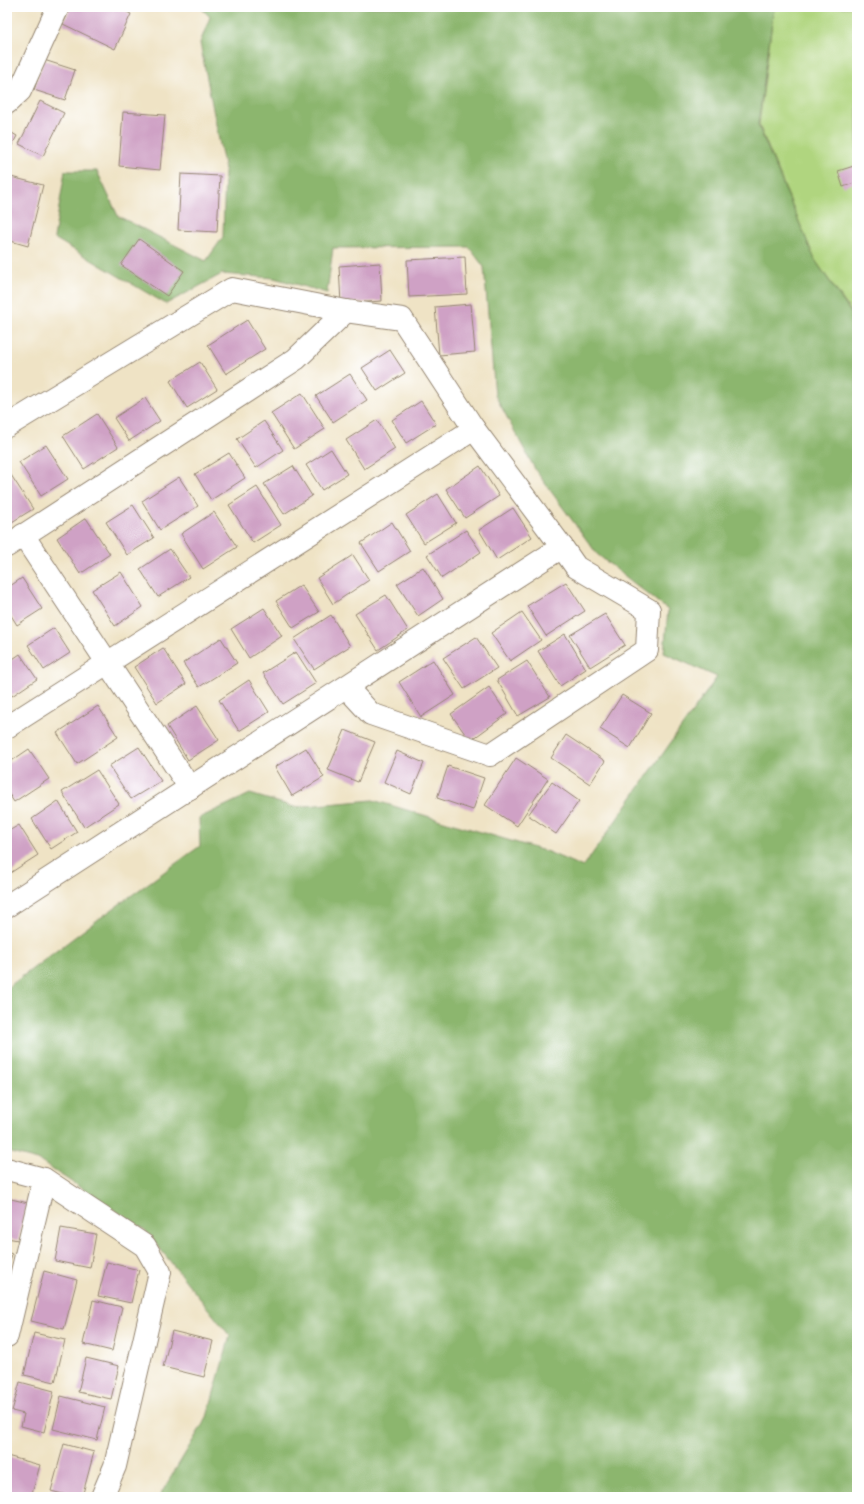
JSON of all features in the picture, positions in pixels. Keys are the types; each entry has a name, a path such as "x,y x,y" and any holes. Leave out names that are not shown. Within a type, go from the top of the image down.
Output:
{"street":[{"path":"7,103 20,91 58,7"},
{"path":"7,426 232,289 402,319 474,429 576,567 649,610 646,650 490,755 371,714 347,688"},
{"path":"190,788 108,664 15,540 296,359 346,310"},
{"path":"7,727 108,664 474,429"},
{"path":"7,906 347,688 562,547"},
{"path":"7,1169 44,1180 145,1246 160,1272 115,1466 102,1497"},
{"path":"7,1336 44,1180"}],"green space":[{"path":"200,7 774,7 758,125 815,260 857,322 857,1497 159,1497 207,1417 230,1336 145,1230 38,1160 7,1152 7,988 96,921 200,846 199,818 250,794 294,807 373,800 548,852 583,867 717,677 664,653 668,610 597,554 536,471 495,395 484,267 469,247 333,248 327,293 274,278 222,274 166,304 54,238 65,171 97,171 118,216 206,261 223,237 225,170 200,43 210,17"},
{"path":"774,7 857,7 857,320 815,260 759,125"}],"building":[{"path":"71,7 117,7 131,14 115,49 63,24"},
{"path":"44,60 75,70 65,100 34,90"},
{"path":"40,101 64,113 43,156 19,144"},
{"path":"123,112 165,115 160,170 119,166"},
{"path":"7,130 17,136 11,147 7,145"},
{"path":"857,165 857,182 843,187 838,171"},
{"path":"181,174 220,176 217,232 178,230"},
{"path":"7,176 43,185 28,246 7,240"},
{"path":"139,239 184,271 167,296 121,265"},
{"path":"465,257 467,294 409,297 407,260"},
{"path":"380,263 382,301 341,304 339,266"},
{"path":"471,304 475,352 439,355 435,307"},
{"path":"247,320 265,349 226,374 208,345"},
{"path":"390,350 405,373 377,391 362,368"},
{"path":"200,362 217,389 187,408 170,381"},
{"path":"350,374 367,400 333,422 316,396"},
{"path":"302,393 325,429 294,449 271,413"},
{"path":"145,398 160,421 129,441 114,418"},
{"path":"421,401 436,424 406,443 392,420"},
{"path":"97,414 118,447 84,469 63,436"},
{"path":"377,420 395,449 364,469 346,440"},
{"path":"264,421 283,450 256,468 237,439"},
{"path":"46,445 68,479 41,496 19,462"},
{"path":"331,449 347,474 322,490 306,465"},
{"path":"229,453 245,478 211,500 195,474"},
{"path":"293,466 312,496 284,514 264,484"},
{"path":"480,466 499,496 465,518 446,489"},
{"path":"11,475 33,509 7,525 7,478"},
{"path":"179,477 198,506 160,530 142,501"},
{"path":"257,487 281,525 253,543 229,505"},
{"path":"438,494 456,523 424,543 406,515"},
{"path":"133,505 154,538 127,555 106,522"},
{"path":"513,508 532,537 497,560 479,530"},
{"path":"214,512 237,547 203,569 181,534"},
{"path":"86,518 110,554 80,574 57,538"},
{"path":"392,522 410,551 379,571 361,543"},
{"path":"466,530 481,552 442,578 427,555"},
{"path":"170,549 189,577 158,597 140,569"},
{"path":"353,555 369,580 333,604 317,578"},
{"path":"423,567 443,599 418,616 397,584"},
{"path":"121,572 143,607 115,626 92,590"},
{"path":"22,578 42,609 17,625 7,609 7,588"},
{"path":"566,582 585,611 546,636 527,606"},
{"path":"301,585 319,612 293,628 276,601"},
{"path":"386,595 408,630 378,650 355,614"},
{"path":"264,608 282,636 249,658 231,629"},
{"path":"522,612 541,640 510,661 491,633"},
{"path":"605,614 625,645 590,667 570,635"},
{"path":"331,615 350,646 314,669 294,639"},
{"path":"54,628 70,653 44,670 28,645"},
{"path":"565,634 586,669 560,686 538,651"},
{"path":"476,637 497,668 464,689 443,658"},
{"path":"221,638 237,663 199,687 183,663"},
{"path":"163,648 186,684 157,703 134,667"},
{"path":"296,652 316,683 283,704 263,673"},
{"path":"20,654 37,679 12,696 7,689 7,663"},
{"path":"433,660 455,695 421,717 399,682"},
{"path":"527,661 550,697 518,716 497,680"},
{"path":"249,680 269,712 239,731 219,700"},
{"path":"489,687 507,714 470,741 451,714"},
{"path":"622,695 651,713 630,748 600,729"},
{"path":"98,706 118,737 77,764 57,733"},
{"path":"197,706 219,740 188,760 167,726"},
{"path":"345,730 375,742 358,782 328,770"},
{"path":"566,735 605,761 590,784 551,758"},
{"path":"139,747 161,781 131,799 109,766"},
{"path":"306,748 324,777 292,796 275,767"},
{"path":"29,749 49,779 14,802 7,791 7,764"},
{"path":"397,751 424,763 411,794 384,782"},
{"path":"516,758 548,779 517,826 485,805"},
{"path":"448,766 484,778 473,810 437,798"},
{"path":"97,770 119,804 84,827 62,792"},
{"path":"552,782 579,801 556,834 528,815"},
{"path":"58,801 77,832 51,849 32,819"},
{"path":"19,825 38,855 7,875 7,832"},
{"path":"7,1198 28,1203 18,1240 7,1238"},
{"path":"61,1228 96,1234 90,1268 55,1261"},
{"path":"7,1252 12,1254 7,1270"},
{"path":"107,1262 139,1270 131,1303 98,1296"},
{"path":"44,1271 77,1280 64,1329 31,1321"},
{"path":"93,1300 122,1307 112,1351 83,1344"},
{"path":"172,1331 213,1341 204,1377 163,1367"},
{"path":"34,1333 65,1340 55,1382 24,1375"},
{"path":"86,1358 119,1366 111,1399 78,1392"},
{"path":"20,1382 54,1391 44,1432 21,1426 24,1414 12,1411"},
{"path":"61,1396 105,1407 97,1440 53,1429"},
{"path":"64,1444 94,1452 82,1497 74,1497 51,1491"},
{"path":"7,1456 40,1465 31,1497 23,1497 7,1493"}]}
